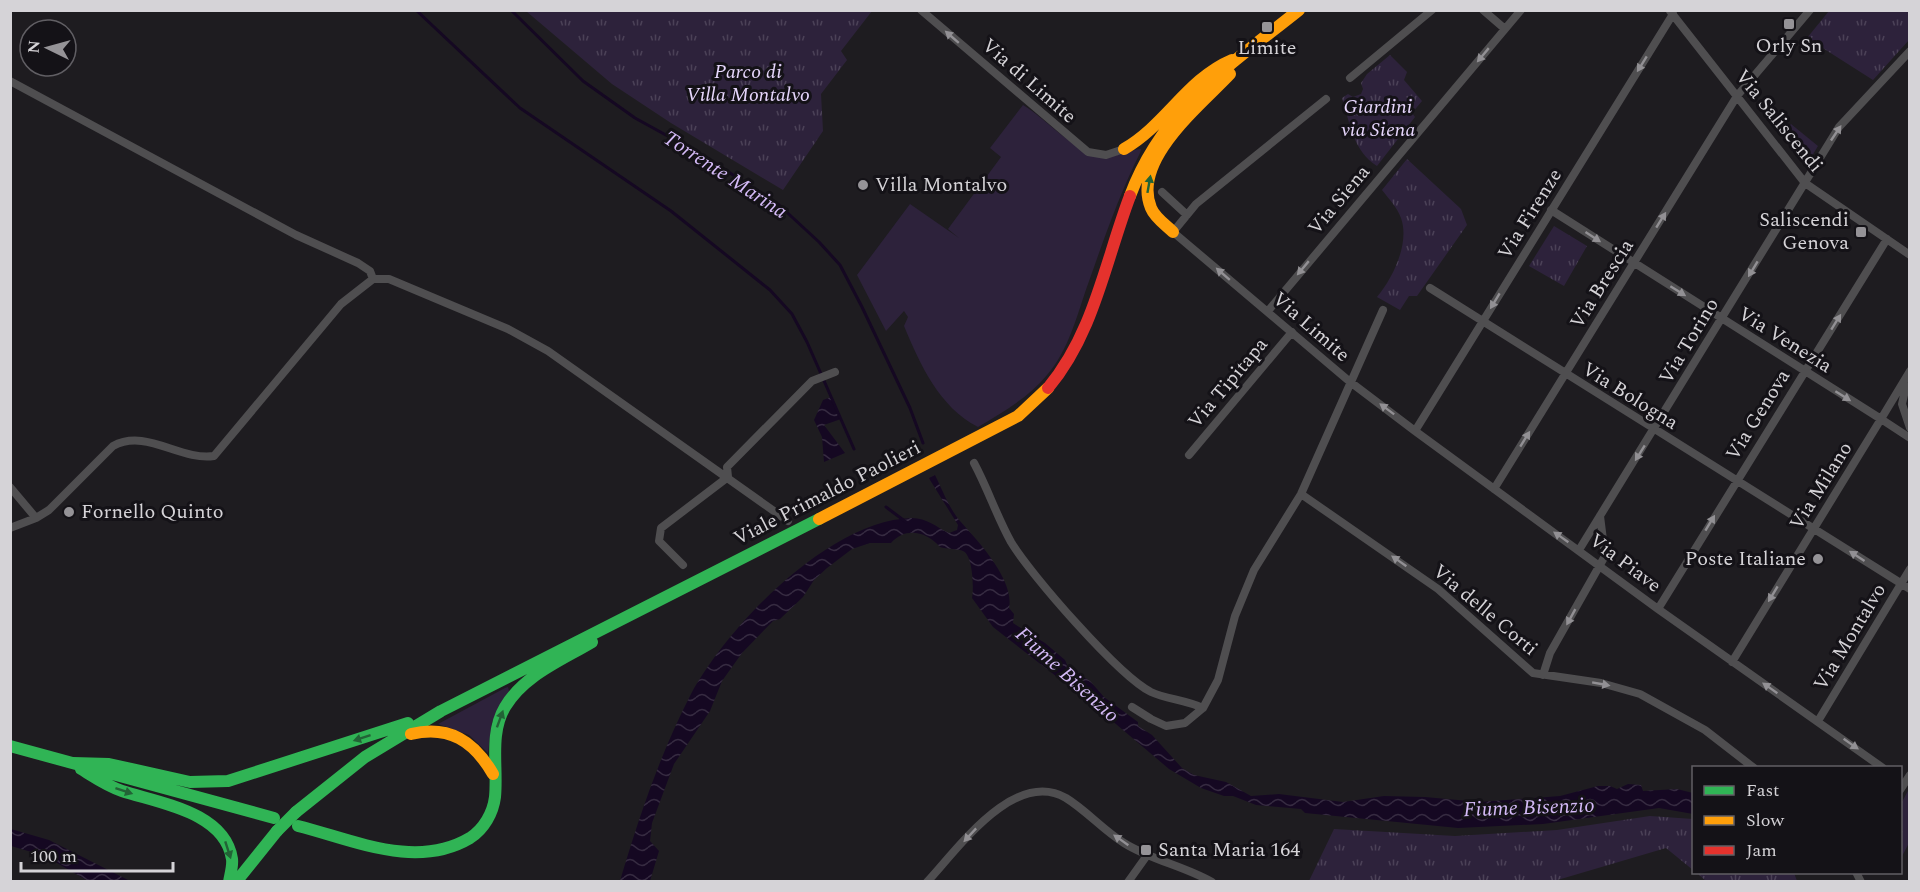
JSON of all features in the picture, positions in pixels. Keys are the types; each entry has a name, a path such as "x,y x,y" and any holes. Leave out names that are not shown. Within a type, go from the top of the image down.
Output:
{"main road":[{"name":"Viale Primaldo Paolieri","path":"236,882 276,824 296,812 343,770 381,744 1018,416 1050,388 1077,350 1133,189 1154,143 1187,103 1299,10"},
{"path":"1124,149 1143,138 1178,98 1214,68 1242,57"},
{"path":"1173,232 1150,207 1147,192 1151,173 1172,134 1229,76 1242,57"},
{"path":"298,826 400,852 426,853 448,849 472,837 489,819 495,799 494,741 499,719 509,700 529,680 592,642 622,619"},
{"path":"73,763 109,764 190,782 228,781 438,713"},
{"path":"381,744 424,730 449,732 473,745 495,776"},
{"path":"10,746 276,824"},
{"path":"73,763 110,786 190,812 210,825 222,836 230,852 232,867 229,882"}],"street":[{"name":"Via di Limite","path":"921,10 1088,152 1106,155 1124,149"},
{"path":"1350,78 1432,10"},
{"path":"1483,10 1505,29"},
{"name":"Via Siena","path":"1268,311 1521,10"},
{"name":"Via Brescia","path":"1494,489 1737,96 1810,10"},
{"name":"Via Saliscendi","path":"1672,12 1805,183 1910,255"},
{"name":"Via Firenze","path":"1415,431 1672,12"},
{"name":"Via Torino","path":"1579,550 1839,128 1910,51"},
{"path":"10,81 287,230 358,263 370,271 373,279"},
{"path":"1173,232 1196,204 1326,99"},
{"path":"1162,192 1187,215"},
{"name":"Via Venezia","path":"1551,210 1910,438"},
{"name":"Via Limite","path":"1173,232 1349,381 1326,443 1301,494 1264,551 1246,588 1235,616 1218,680 1203,708"},
{"name":"Via Genova","path":"1658,609 1887,239"},
{"path":"10,528 36,518 49,510 118,443 142,440 199,458 214,456 341,304 373,279 389,279 508,329 548,351 788,521"},
{"name":"Via Bologna","path":"1430,288 1910,589"},
{"path":"1349,381 1383,310"},
{"name":"Via Tipitapa","path":"1189,455 1292,332"},
{"name":"Via Milano","path":"1732,662 1910,371"},
{"path":"728,477 727,467 812,381 835,372"},
{"path":"1910,377 1901,400 1910,428"},
{"name":"Via Piave","path":"1349,381 1658,609 1881,766"},
{"path":"974,463 1013,545 1078,623 1133,680 1152,692 1185,700 1203,708 1185,723 1166,726 1151,720 1132,707"},
{"path":"682,565 658,541 661,528 728,477"},
{"path":"10,487 36,518"},
{"name":"Via delle Corti","path":"1301,494 1438,589 1533,673 1601,683 1640,693 1705,730 1751,766"},
{"path":"1543,675 1550,653 1605,556 1600,516"},
{"name":"Via Montalvo","path":"1818,721 1910,569"},
{"path":"927,882 989,816 1016,798 1037,793 1064,797 1119,839 1212,882"},
{"path":"1128,882 1148,854"}],"green space":[{"name":"Parco di Villa Montalvo","path":"526,11 872,11 841,51 847,60 821,94 823,131 783,190 671,123 612,84"},
{"path":"1829,11 1909,11 1909,40 1873,80 1807,38"},
{"name":"Giardini via Siena","path":"1390,55 1407,72 1404,80 1422,101 1412,113 1415,117 1377,166 1369,160 1357,144 1342,98 1348,94 1353,97 1361,94 1363,89 1361,83 1367,74"},
{"path":"1023,105 1085,150 1109,156 1141,149 1112,217 1072,332 1061,355 1032,391 978,427 952,408 932,383 904,326 908,317 904,311 886,331 857,275 910,204 959,238 948,229 1001,157 990,148"},
{"path":"1791,124 1818,146 1806,166 1782,135"},
{"path":"1407,159 1461,209 1467,225 1417,296 1409,296 1400,310 1377,297 1394,270 1402,249 1403,238 1401,218 1393,203 1382,190"},
{"path":"1554,226 1587,246 1564,286 1529,266"},
{"path":"508,687 509,691 492,722 488,753 469,735 438,724"},
{"path":"1909,789 1909,843 1902,856 1902,802"},
{"path":"1650,816 1692,819 1692,869 1666,848 1554,881 1309,881 1334,829 1455,836 1557,830"},
{"path":"1698,874 1794,874 1797,881 1706,881"}],"water":[{"path":"831,397 841,419 824,425 845,453 824,462 822,437 814,420 823,400"},
{"name":"Fiume Bisenzio","path":"935,475 956,516 985,549 1001,573 1009,597 1009,608 1014,614 1013,623 1045,643 1065,660 1068,667 1090,681 1104,697 1138,722 1138,726 1152,735 1182,768 1194,775 1226,782 1251,796 1279,794 1343,802 1384,796 1480,802 1560,796 1598,786 1610,786 1617,789 1628,784 1641,785 1643,791 1677,789 1692,793 1692,814 1659,808 1543,824 1458,828 1305,813 1301,809 1256,805 1233,796 1224,796 1201,788 1169,769 1097,708 993,627 972,598 972,573 969,559 963,551 940,547 922,534 909,533 891,543 870,543 852,549 814,580 803,597 780,619 773,621 742,653 722,681 710,711 674,764 652,823 650,841 659,851 650,881 620,881 643,810 670,740 691,694 729,638 784,581 815,557 848,537 880,523 912,518 927,521 949,533 957,530 958,525 929,478"},
{"path":"11,829 49,840 130,881 88,881 45,856 11,846"}],"waterway":[{"path":"416,10 520,108 671,211 770,290 792,314 807,342 854,449"},
{"name":"Torrente Marina","path":"511,10 583,81 635,118 704,156 779,205 819,242 840,265 862,307 910,408 923,443"},
{"path":"886,507 906,522"}],"traffic: fast":[{"path":"296,812 365,757 441,711 819,519"},
{"path":"298,826 363,844 407,852 428,852 449,847 470,838 484,825 494,803 497,728 505,707 522,686 533,677 592,642"},
{"path":"73,763 109,764 190,782 228,781 408,723"},
{"path":"10,746 274,818"},
{"path":"81,769 116,789 171,805 204,820 217,830 227,843 232,859 229,882"},
{"path":"277,831 296,812"},
{"path":"236,882 277,831"}],"traffic: slow":[{"path":"1130,196 1144,165 1160,138 1180,113 1223,70 1299,10"},
{"path":"1124,149 1152,128 1202,79 1216,68 1232,60"},
{"path":"1173,232 1151,208 1147,190 1151,171 1172,135 1230,74"},
{"path":"819,519 1018,416 1048,388"},
{"path":"411,734 437,732 459,738 478,753 493,774"}],"traffic: jam":[{"path":"1048,388 1064,367 1088,320 1130,196"}],"place":[{"name":"Orly Sn","path":"1789,24"},
{"name":"Limite","path":"1267,27"},
{"name":"Villa Montalvo","path":"863,185"},
{"name":"Saliscendi Genova","path":"1861,232"},
{"name":"Fornello Quinto","path":"69,512"},
{"name":"Poste Italiane","path":"1818,559"},
{"name":"Santa Maria 164","path":"1146,850"}]}
